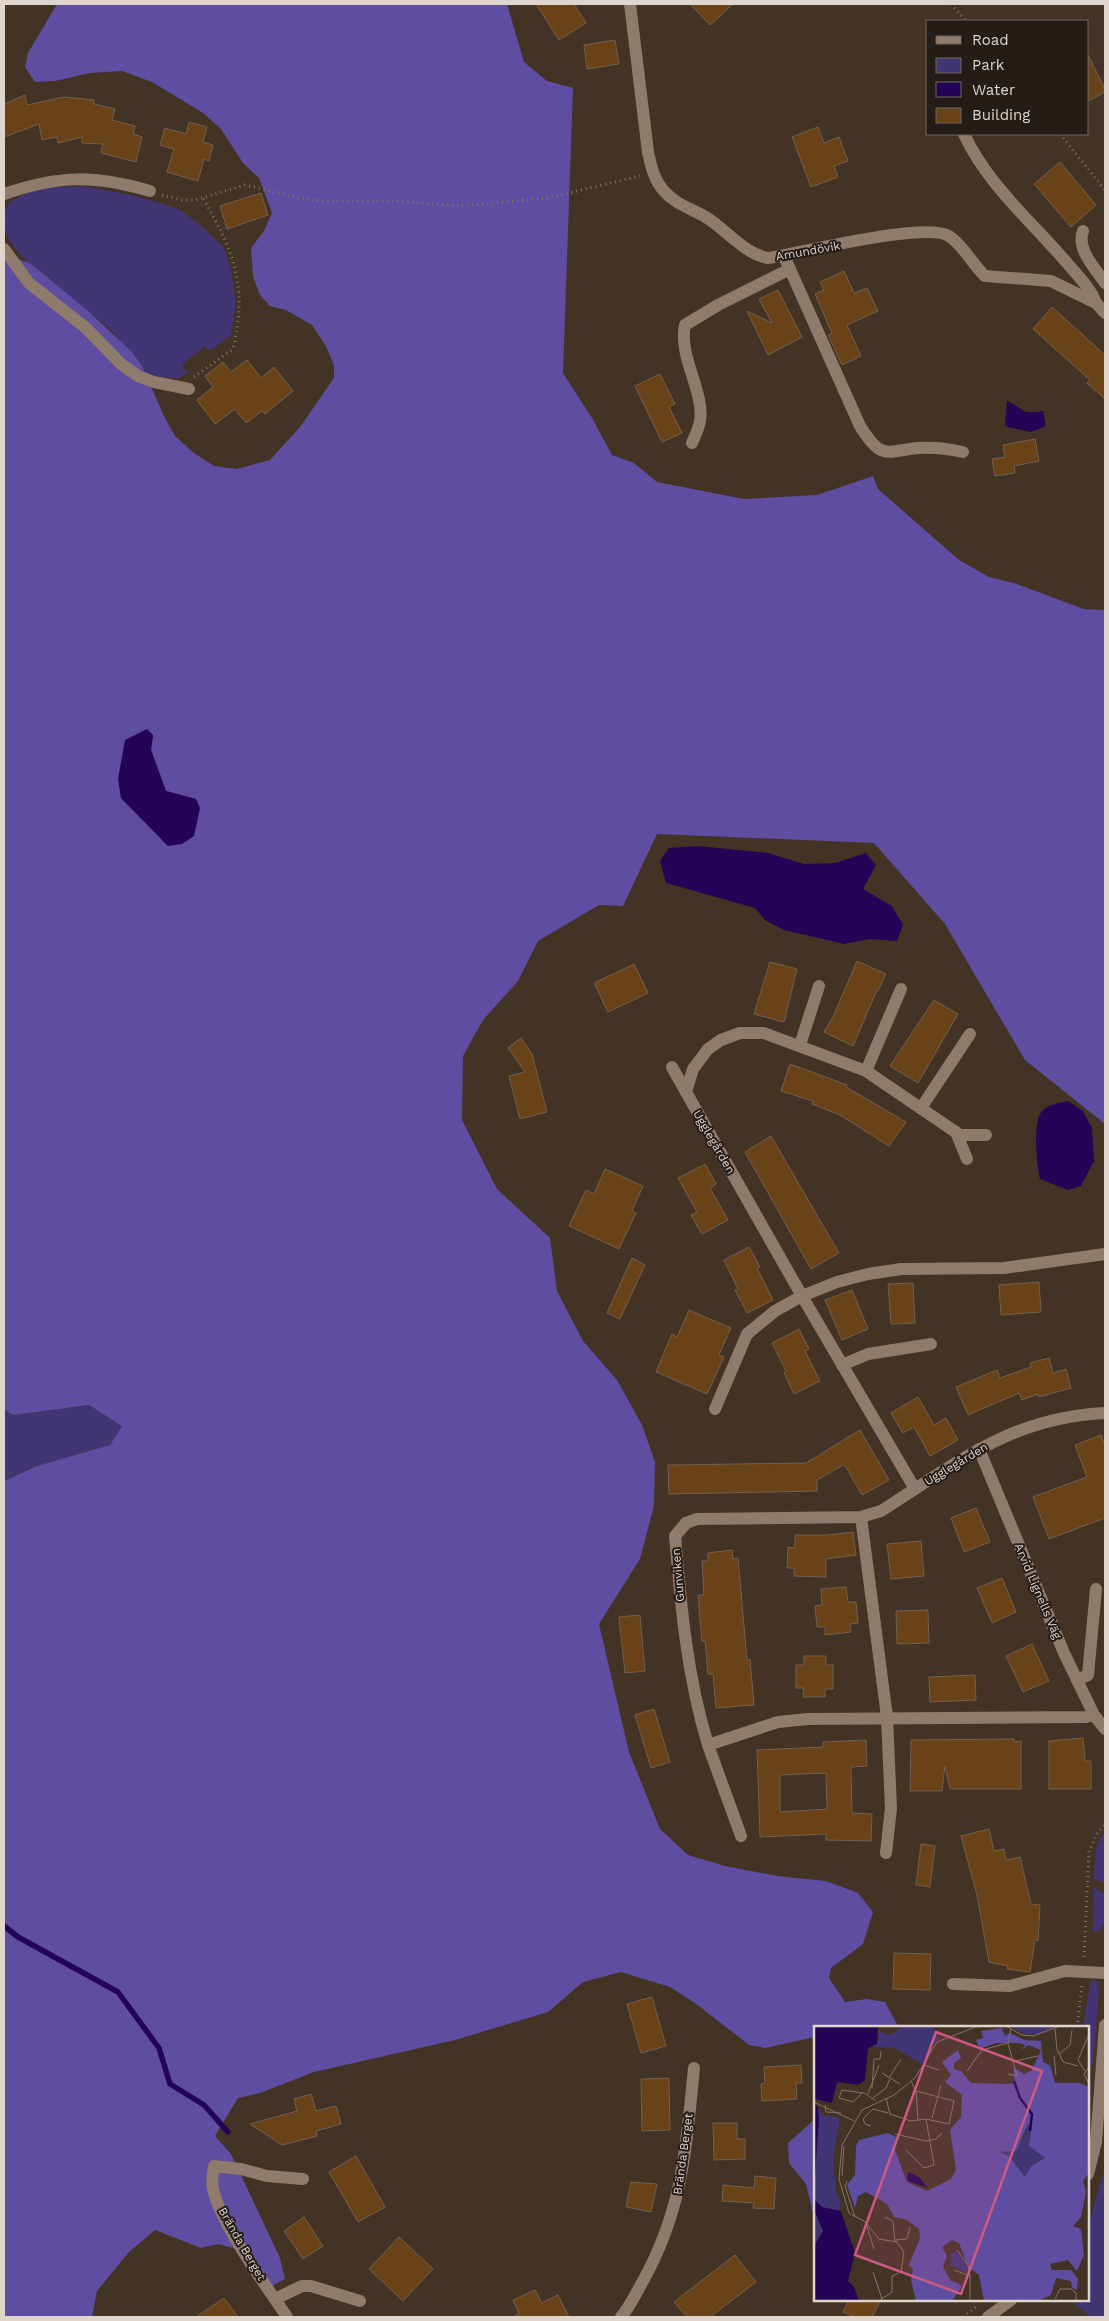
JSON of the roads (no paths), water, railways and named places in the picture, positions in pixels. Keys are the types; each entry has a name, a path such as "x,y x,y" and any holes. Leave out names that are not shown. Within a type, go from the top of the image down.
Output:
{"street":[{"name":"Amundövik","path":"630,4 648,152 653,174 664,192 676,201 711,220 756,254 768,258 784,256 898,234 937,231 949,236 985,276 1051,281 1096,302 1105,312"},
{"path":"965,135 987,174 1065,260 1092,293 1096,302"},
{"path":"4,194 37,184 78,178 117,182 150,191"},
{"path":"1083,230 1080,238 1083,248 1105,283"},
{"path":"4,249 29,283 86,328 120,364 138,376 174,387 188,389"},
{"path":"784,256 860,426 870,442 879,450 889,453 931,448 963,452"},
{"path":"692,443 698,428 700,414 685,348 683,333 685,324 718,304 790,269"},
{"path":"800,1045 819,986"},
{"path":"866,1071 901,989"},
{"path":"686,1092 693,1068 708,1050 721,1040 740,1033 764,1033 866,1071 956,1132 972,1136 986,1134"},
{"path":"922,1108 970,1034"},
{"name":"Ugglegården","path":"670,1072 686,1092 802,1296 916,1489 979,1449 1043,1421 1074,1415 1105,1413"},
{"path":"956,1132 966,1159"},
{"path":"714,1409 747,1334 775,1311 802,1296 837,1282 868,1274 901,1269 1004,1268 1105,1254"},
{"path":"842,1365 868,1354 931,1344"},
{"name":"Arvid Lignells Väg","path":"979,1449 1077,1680 1094,1715 1105,1729"},
{"name":"Gunviken","path":"741,1836 708,1744 688,1666 682,1625 675,1536 686,1523 697,1519 861,1517 881,1510 916,1489"},
{"path":"861,1517 887,1717 891,1808 886,1853"},
{"path":"1077,1680 1088,1675 1096,1589"},
{"path":"708,1744 778,1722 808,1719 1086,1717 1094,1715"},
{"path":"953,1984 1010,1986 1052,1973 1105,1973"},
{"path":"1089,2170 1096,2142 1105,2025"},
{"name":"Brända Berget","path":"621,2317 659,2252 678,2196 686,2152 694,2068"},
{"name":"Brända Berget","path":"286,2317 222,2211 212,2188 214,2166 241,2169 267,2176 303,2179"},
{"path":"275,2299 294,2289 311,2286 360,2301"},
{"path":"994,2316 1010,2301"}],"water":[{"path":"1007,401 1026,411 1043,411 1046,426 1031,432 1008,427 1005,425"},
{"path":"147,729 153,735 151,750 166,791 196,799 200,808 194,836 182,844 168,846 121,798 118,779 125,740"},
{"path":"698,846 768,853 804,864 835,863 866,853 876,865 863,889 892,906 903,925 897,941 869,939 844,944 784,930 765,920 755,908 666,883 660,861 669,848"},
{"path":"1068,1101 1083,1111 1092,1128 1094,1161 1081,1186 1068,1190 1040,1179 1036,1134 1042,1111 1051,1105"}],"waterway":[{"path":"4,1926 18,1937 118,1992 159,2048 170,2084 204,2105 228,2132"}]}
